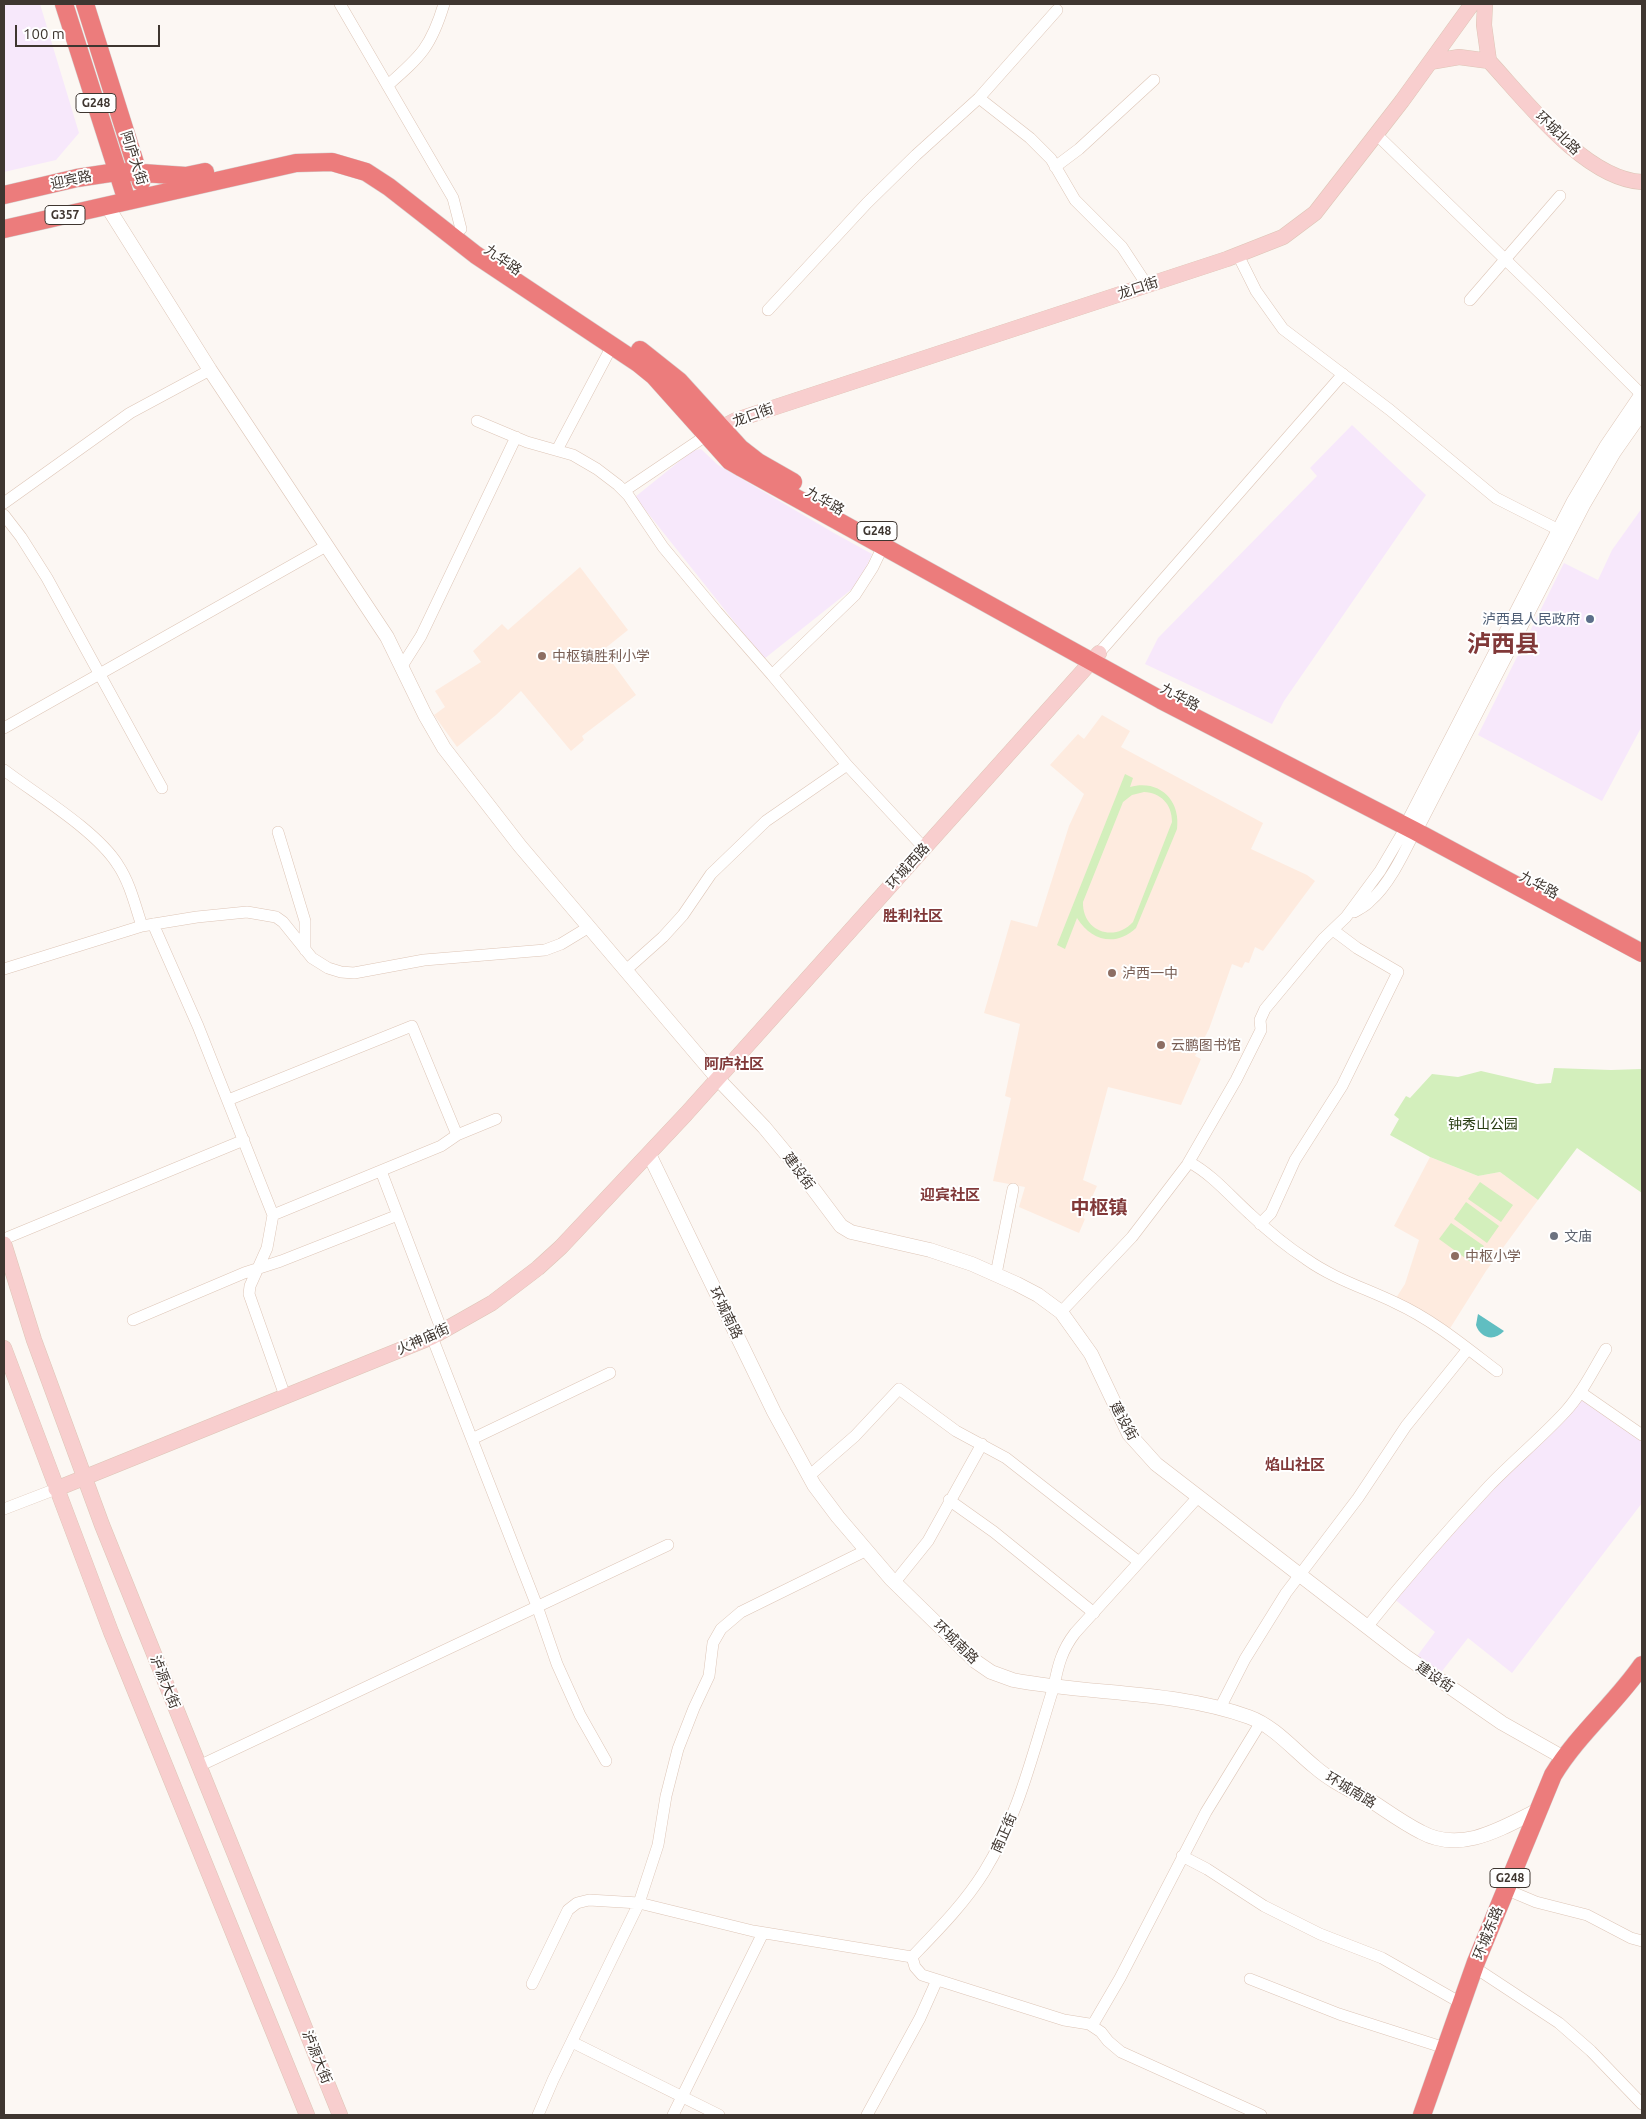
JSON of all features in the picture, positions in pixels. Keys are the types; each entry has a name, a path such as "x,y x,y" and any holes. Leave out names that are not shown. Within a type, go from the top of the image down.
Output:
{"highway":[{"name":"G248","path":"64,4 127,202 146,197"},
{"name":"阿庐大街","path":"85,4 146,197"},
{"name":"九华路","path":"138,173 186,176 295,151 322,150 347,153 372,162 536,283 645,353 679,381 714,431 730,461 883,546 1095,657"},
{"name":"九华路","path":"146,197 296,163 332,162 366,172 389,187 476,256 638,363 714,431 758,462 1242,742 1413,824 1642,940"},
{"name":"迎宾路","path":"4,195 76,178 118,172 138,173"},
{"name":"G357","path":"4,229 127,202"},
{"name":"九华路","path":"1413,824 1642,953"},
{"name":"环城东路","path":"1422,2115 1474,1967 1553,1775 1564,1758 1632,1679 1642,1664"}],"main road":[{"name":"龙口街","path":"714,431 736,420 1238,255 1277,240 1306,222 1324,203 1377,135 1472,4"},
{"path":"1430,62 1460,57 1489,61 1484,30 1485,4"},
{"name":"环城北路","path":"1489,61 1550,127 1584,157 1609,173 1642,182"},
{"name":"环城西路","path":"718,1079 1095,657"},
{"name":"火神庙街","path":"56,1489 437,1334 492,1303 538,1268 649,1154 718,1079"},
{"name":"泸源大街","path":"4,1244 34,1340 85,1478 340,2115"},
{"path":"4,1348 111,1632 307,2115"}],"street":[{"path":"340,4 453,198 461,229"},
{"path":"388,85 418,58 426,48 437,27 444,4"},
{"path":"768,310 867,203 916,155 979,98 1057,10"},
{"path":"1055,167 1079,150 1154,80"},
{"path":"979,98 1030,138 1051,159 1075,200 1122,247 1147,285"},
{"path":"1377,135 1642,395 1597,460 1559,530 1413,824"},
{"path":"1470,300 1560,196"},
{"name":"建设街","path":"107,206 210,370 387,637 425,715 456,764 522,848 718,1079 793,1162 841,1226 851,1232 937,1252 996,1274 1038,1296 1061,1312 1090,1354 1122,1422 1137,1446 1156,1464 1405,1656 1502,1723 1564,1758"},
{"path":"1238,255 1256,291 1283,329 1390,410 1496,498 1559,530"},
{"path":"557,450 612,346"},
{"path":"4,503 130,413 210,370"},
{"path":"1095,657 1343,374"},
{"path":"1061,1312 1132,1237 1189,1162 1227,1096 1260,1030 1260,1020 1265,1009 1346,917 1413,824 1583,505 1610,459 1642,412"},
{"path":"477,421 516,437 573,455 597,468 624,491 663,547 847,765 924,848"},
{"path":"624,491 714,431"},
{"path":"402,666 421,636 516,437"},
{"path":"4,515 33,554 162,788"},
{"path":"4,728 326,546"},
{"path":"772,675 855,595 873,567 883,546"},
{"path":"626,970 663,938 683,915 711,874 766,820 847,765"},
{"path":"4,770 85,830 104,847 123,874 228,1100 274,1215 270,1239 250,1286 250,1302 285,1396"},
{"path":"278,832 305,921 306,950"},
{"path":"4,969 147,925 197,916 247,912 264,913 276,917 283,922 312,958 328,968 354,973 424,960 546,950 561,944 589,927"},
{"path":"1260,1224 1271,1213 1295,1160 1342,1086 1398,972 1333,930"},
{"path":"228,1100 412,1026 457,1135"},
{"path":"274,1215 441,1146 457,1135 496,1119"},
{"path":"4,1240 244,1140"},
{"name":"环城南路","path":"649,1154 774,1412 809,1476 826,1501 895,1582 983,1667 1013,1680 1186,1701 1220,1708 1261,1722 1330,1780 1373,1803 1421,1833 1435,1838 1460,1841 1481,1837 1538,1810"},
{"path":"1189,1162 1210,1176 1260,1224 1282,1242 1326,1272 1414,1313 1439,1327 1497,1371"},
{"path":"381,1171 398,1215 472,1439 537,1606 546,1635 569,1692 606,1760"},
{"path":"996,1274 1013,1189"},
{"path":"133,1320 398,1215"},
{"path":"1220,1708 1259,1635 1300,1574 1372,1479 1406,1426 1468,1349"},
{"path":"1367,1627 1410,1573 1451,1528 1511,1463 1565,1412 1580,1392 1606,1349"},
{"path":"472,1439 610,1373"},
{"path":"809,1476 855,1436 899,1388 956,1431 1006,1458 1139,1562"},
{"path":"1580,1392 1642,1435"},
{"path":"895,1582 928,1541 949,1500 982,1444"},
{"path":"4,1509 56,1489"},
{"name":"南正街","path":"912,1957 954,1913 993,1856 1013,1815 1054,1686 1058,1662 1065,1648 1198,1497"},
{"path":"949,1500 994,1532 1094,1613"},
{"path":"199,1766 668,1545"},
{"path":"538,2115 638,1903 658,1845 666,1796 676,1758 690,1715 709,1676 712,1648 716,1636 726,1623 741,1612 867,1550"},
{"path":"1092,2026 1144,1932 1206,1812 1261,1722"},
{"path":"1182,1856 1207,1869 1264,1906 1320,1934 1382,1958 1461,2003"},
{"path":"1505,1889 1536,1902 1587,1915 1631,1938 1642,1941"},
{"path":"532,1984 568,1910 572,1906 589,1900 638,1903 763,1933 912,1957 918,1971 922,1975 1064,2020 1082,2022 1092,2026 1122,2052 1261,2115"},
{"path":"673,2115 763,1933"},
{"path":"1474,1967 1559,2023 1591,2051 1642,2104"},
{"path":"1250,1979 1339,2014 1446,2048"},
{"path":"867,2115 920,2018 938,1980"},
{"path":"572,2042 719,2115"}],"shaded area":[{"path":"4,4 40,4 79,133 56,160 4,172"},
{"path":"1352,425 1426,495 1284,701 1272,724 1145,664 1158,638 1317,476 1310,468"},
{"path":"701,449 718,465 872,554 862,577 852,589 764,659 635,497 692,451"},
{"path":"1642,508 1642,726 1602,801 1478,735 1564,563 1598,580 1612,550"},
{"name":"中枢镇胜利小学","path":"580,567 628,630 603,650 636,695 582,736 584,740 571,751 521,691 496,715 457,747 434,715 445,707 435,691 481,662 473,651 502,624 508,630"},
{"name":"泸西一中","path":"1102,715 1130,731 1121,747 1263,823 1251,849 1307,875 1315,881 1263,951 1255,947 1249,963 1245,962 1242,968 1232,964 1209,1029 1195,1056 1201,1059 1181,1105 1108,1087 1083,1180 1097,1186 1083,1218 1085,1219 1079,1233 1019,1207 1025,1187 993,1181 1011,1098 1005,1096 1020,1024 984,1013 1011,920 1037,927 1069,826 1084,794 1050,765 1078,734 1084,739"},
{"name":"中枢小学","path":"1430,1157 1478,1176 1500,1172 1538,1200 1486,1271 1449,1330 1396,1298 1405,1284 1419,1240 1394,1226"},
{"path":"1581,1395 1642,1439 1642,1503 1512,1673 1468,1638 1439,1675 1415,1659 1435,1632 1393,1598"}],"green space":[{"path":"1125,774 1133,778 1130,787 1141,785 1159,789 1172,801 1177,819 1177,829 1136,928 1120,938 1104,939 1089,932 1077,918 1065,949 1057,945","holes":["1144,792 1160,797 1168,805 1172,822 1133,922 1117,932 1100,931 1093,927 1088,920 1084,912 1083,902 1123,802 1132,795"]},
{"name":"钟秀山公园","path":"1554,1068 1642,1069 1642,1193 1577,1148 1538,1200 1500,1172 1478,1176 1430,1157 1390,1135 1399,1119 1394,1115 1406,1096 1410,1098 1432,1074 1458,1077 1481,1071 1537,1084 1551,1083"},
{"path":"1480,1182 1513,1205 1501,1222 1468,1199"},
{"path":"1466,1202 1499,1226 1487,1243 1454,1219"},
{"path":"1451,1223 1484,1246 1472,1263 1439,1239"}],"water":[{"path":"1478,1314 1504,1331 1496,1337 1484,1336 1476,1325"}],"place":[{"name":"泸西县人民政府","path":"1590,619"},
{"name":"中枢镇胜利小学","path":"542,656"},
{"name":"泸西一中","path":"1112,973"},
{"name":"云鹏图书馆","path":"1161,1045"},
{"name":"文庙","path":"1554,1236"},
{"name":"中枢小学","path":"1455,1256"}],"district":[{"name":"泸西县","path":"1503,644"},
{"name":"胜利社区","path":"913,916"},
{"name":"阿庐社区","path":"734,1064"},
{"name":"迎宾社区","path":"950,1195"},
{"name":"中枢镇","path":"1099,1208"},
{"name":"焰山社区","path":"1295,1465"}]}
